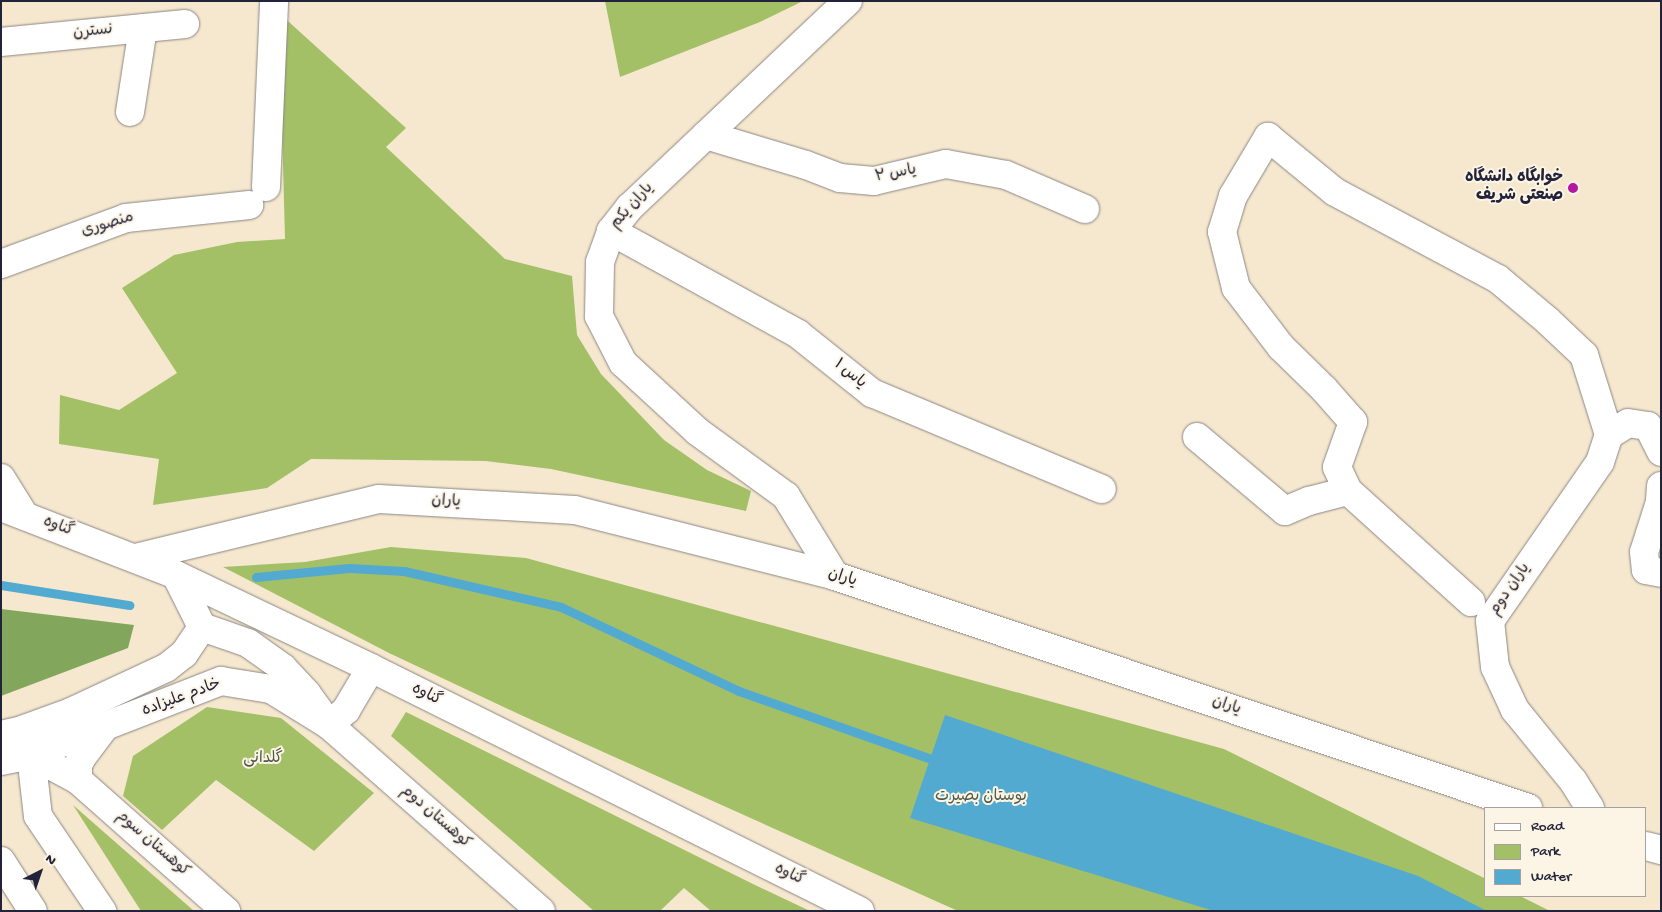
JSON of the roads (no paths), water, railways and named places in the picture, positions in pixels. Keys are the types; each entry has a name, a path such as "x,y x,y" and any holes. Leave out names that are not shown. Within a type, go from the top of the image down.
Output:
{"street":[{"name":"منصوری","path":"1,264 126,218 257,196 274,1"},
{"name":"یاران یکم","path":"836,576 786,496 697,431 623,363 599,316 600,262 611,231 630,207 848,1"},
{"name":"نسترن","path":"1,42 185,24"},
{"path":"130,112 143,28"},
{"name":"یاس ۲","path":"706,135 806,165 840,178 874,181 946,164 1006,175 1085,209"},
{"path":"1471,602 1348,491 1337,467 1353,422 1324,389 1282,347 1236,288 1222,232 1233,196 1268,137 1335,192 1498,278 1584,355 1609,435 1628,423 1648,426 1661,452"},
{"name":"یاس ۱","path":"611,231 798,334 872,393 1102,489"},
{"name":"یاران دوم","path":"1589,807 1573,781 1515,710 1495,667 1490,621 1600,462 1609,435"},
{"path":"1197,437 1285,511 1309,500 1348,491"},
{"name":"گناوه","path":"1,478 13,511 135,558 371,668 856,909"},
{"path":"1661,486 1660,502 1644,552 1646,570 1661,573"},
{"name":"یاران","path":"135,558 379,499 575,510 836,576 1525,807"},
{"path":"176,576 202,627 248,643 283,668 308,694 329,725 346,710 371,668"},
{"path":"202,627 238,606"},
{"name":"خادم علیزاده","path":"1,761 18,740 71,712 166,668 184,654 202,627"},
{"name":"خادم علیزاده","path":"18,740 104,728 222,681 271,689 329,725"},
{"name":"کوهستان دوم","path":"329,725 541,911"},
{"path":"78,780 78,765 104,728"},
{"path":"18,740 38,816 102,911"},
{"name":"کوهستان سوم","path":"18,740 78,780 226,911"},
{"path":"1647,846 1661,850"},
{"path":"1,862 33,911"}],"water":[{"path":"945,715 1418,876 1487,911 1214,911 910,818"}],"waterway":[{"path":"256,577 349,568 404,571 561,607 739,691 940,762"},
{"path":"1,585 129,605"}],"place":[{"name":"خوابگاه دانشگاه صنعتی شریف","path":"1573,188"}],"park label":[{"name":"گلدانی","path":"263,760"},
{"name":"بوستان بصیرت","path":"981,798"}]}
